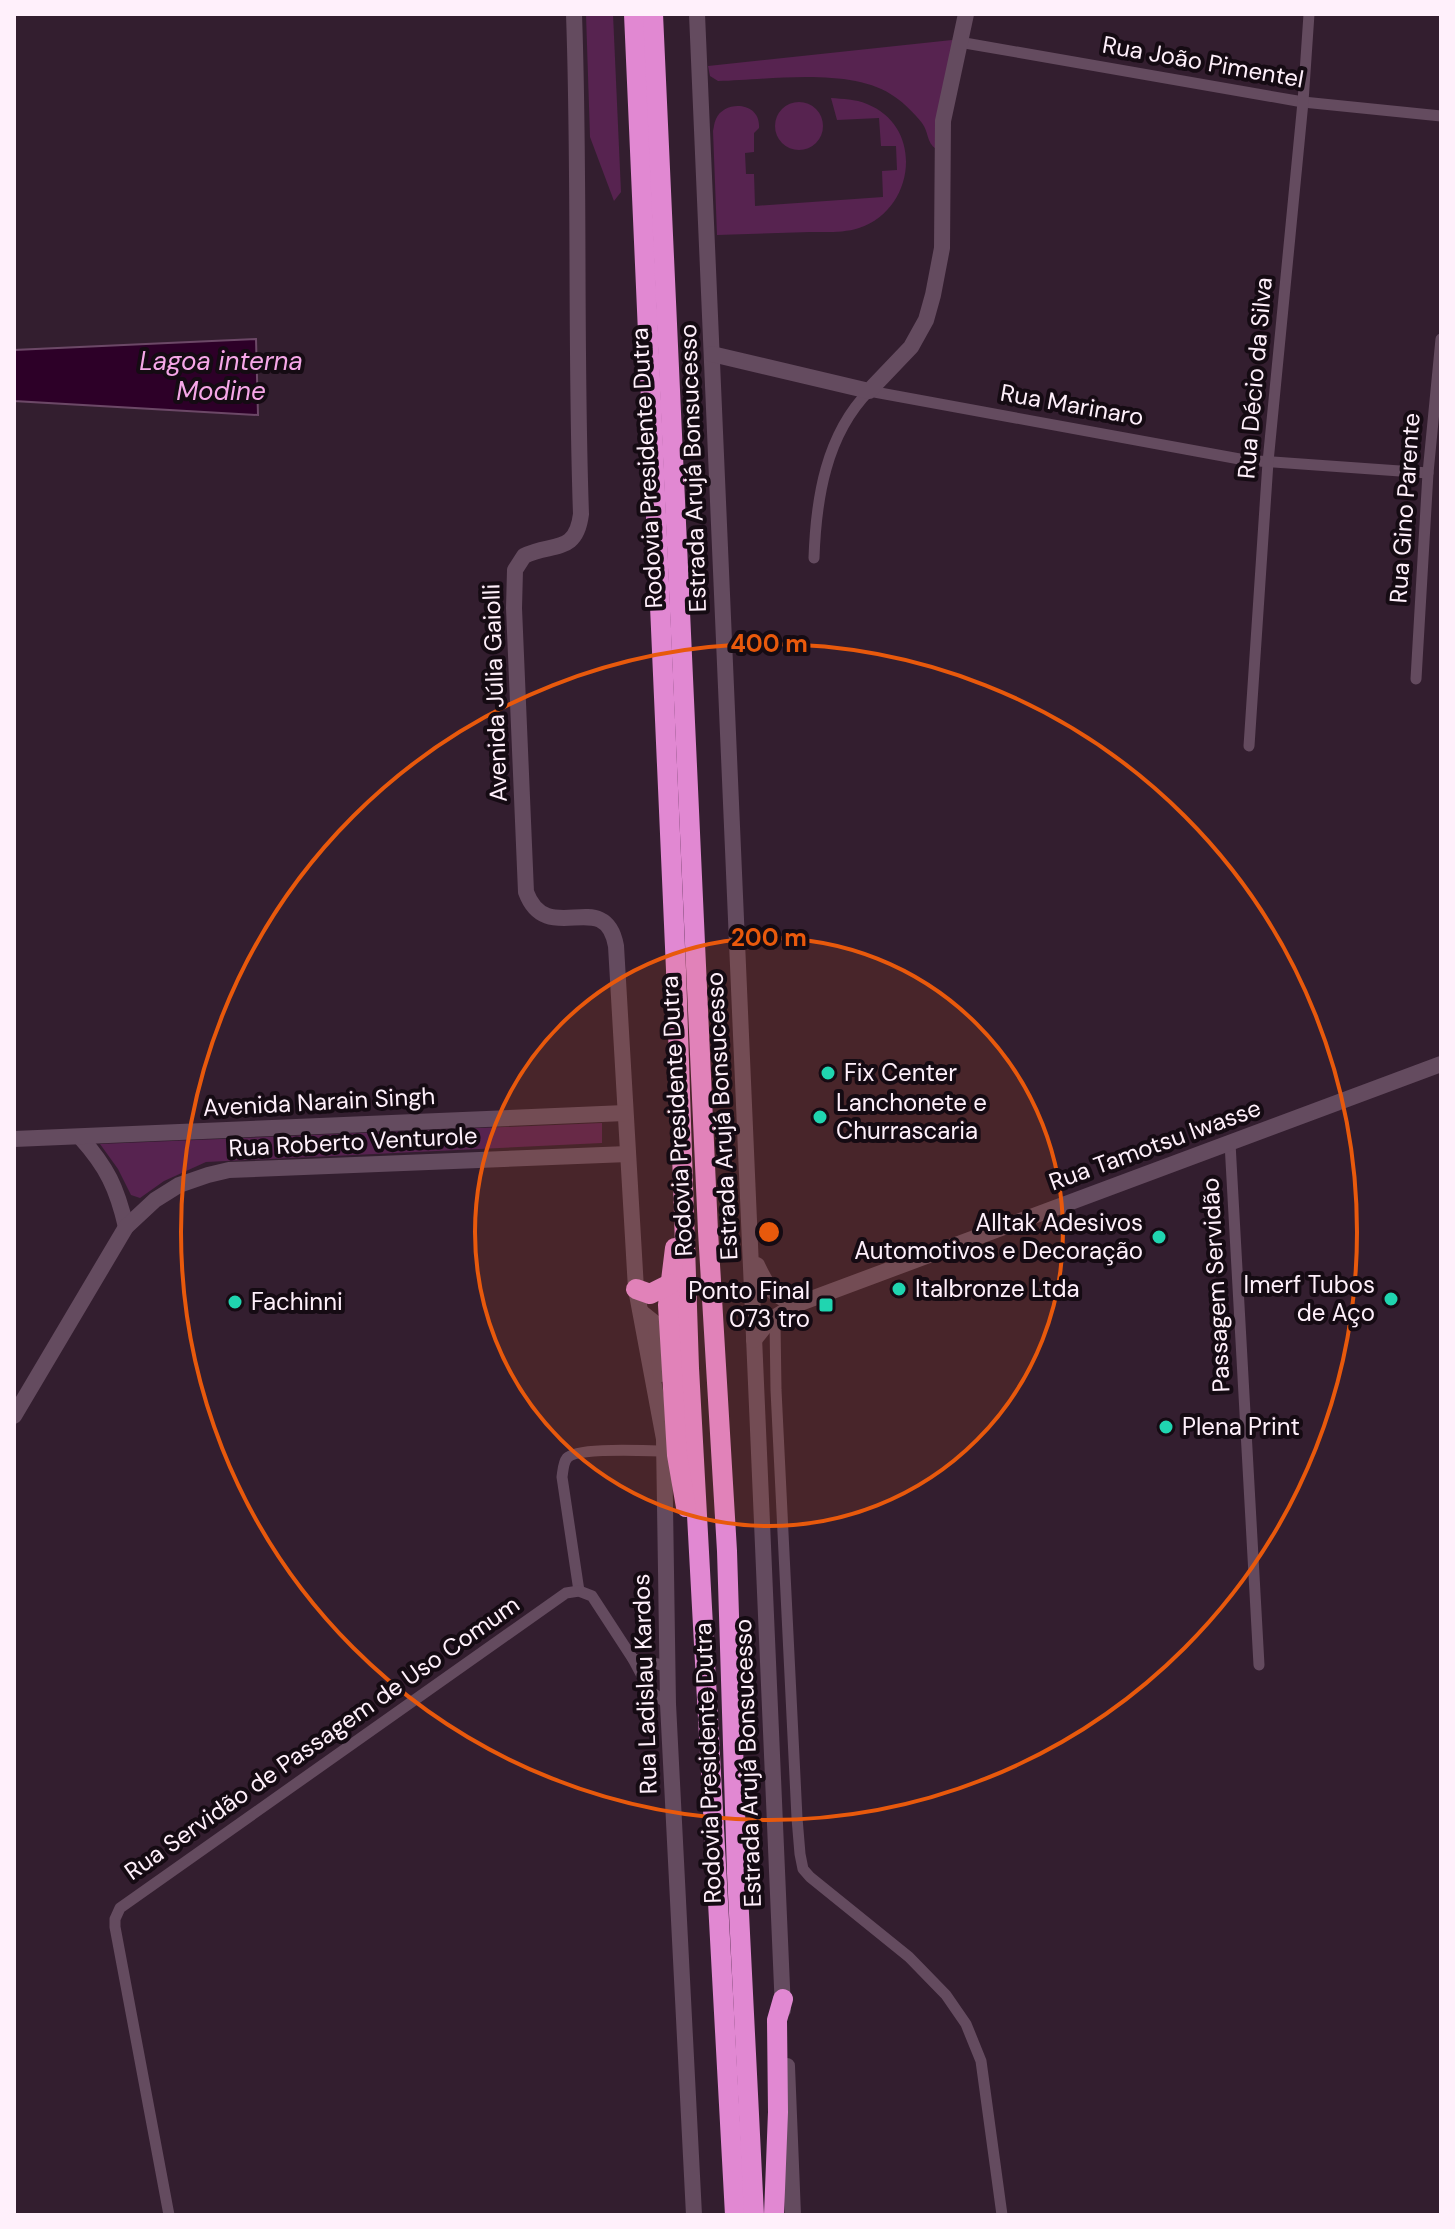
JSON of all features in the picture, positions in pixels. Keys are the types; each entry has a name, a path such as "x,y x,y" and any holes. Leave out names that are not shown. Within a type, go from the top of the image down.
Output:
{"highway":[{"name":"Rodovia Presidente Dutra","path":"634,14 676,955 682,1187 699,1569 735,2215"},
{"name":"Rodovia Presidente Dutra","path":"653,14 708,1231 727,1551 737,1873 754,2215"},
{"path":"682,1187 668,1305 681,1481 699,1569"},
{"path":"636,1289 650,1294 670,1284"},
{"path":"664,1445 681,1481"},
{"path":"774,2215 778,2112 777,2020 783,1999"}],"street":[{"name":"Avenida Júlia Gaiolli","path":"574,14 577,95 576,385 581,514 579,526 568,542 524,556 515,570 526,892 537,912 556,918 579,916 597,919 610,929 614,938 628,1154"},
{"name":"Estrada Arujá Bonsucesso","path":"697,14 793,2215"},
{"path":"814,558 817,500 843,425 869,391 911,347 926,320 933,295 942,248 943,121 966,14"},
{"name":"Rua Décio da Silva","path":"1249,746 1268,462 1309,14"},
{"name":"Rua João Pimentel","path":"959,42 1303,102 1441,116"},
{"name":"Rua Gino Parente","path":"1416,679 1428,473 1441,339"},
{"name":"Rua Marinaro","path":"712,354 869,391 1200,453 1268,462 1428,473"},
{"name":"Rua Tamotsu Iwasse","path":"754,1340 770,1320 795,1305 1441,1064"},
{"name":"Avenida Narain Singh","path":"14,1139 625,1113"},
{"path":"80,1137 99,1158 111,1178 126,1227"},
{"name":"Passagem Servidão","path":"1230,1143 1259,1665"},
{"path":"628,1154 636,1289"},
{"name":"Rua Roberto Venturole","path":"14,1416 126,1227 155,1200 179,1185 229,1170 628,1154"},
{"path":"753,1260 765,1284 795,1305"},
{"name":"Rua Ladislau Kardos","path":"636,1289 641,1312 656,1324 664,1400 668,1704 694,2215"},
{"path":"778,1315 775,1323 776,1390 803,1869 909,1957 946,1995 966,2024 981,2061 1002,2215"},
{"path":"664,1445 569,1456 562,1477 579,1591 596,1601 650,1691 668,1704"},
{"name":"Rua Servidão de Passagem de Uso Comum","path":"169,2215 115,1927 120,1908 561,1595 579,1591"},
{"path":"633,1659 667,1666"}],"shaded area":[{"path":"586,14 613,14 621,192 614,201 590,137"},
{"path":"952,40 936,149 913,112 878,87 857,81 810,77 718,81 710,76 708,66"},
{"path":"831,98 867,104 886,115 898,131 905,149 906,168 892,204 878,218 847,231 717,235 713,131 720,113 734,106 748,108 758,119 754,152 745,153 746,174 754,174 755,206 883,197 882,171 897,170 896,146 881,146 879,118 837,120"},
{"path":"799,102 816,109 823,126 816,143 799,150 782,143 775,126 782,109"},
{"path":"602,1123 602,1143 206,1162 164,1181 140,1198 131,1195 100,1144"}],"water":[{"name":"Lagoa interna Modine","path":"256,339 258,415 14,401 14,350"}],"place":[{"name":"Fix Center","path":"828,1073"},
{"name":"Lanchonete e Churrascaria","path":"820,1117"},
{"name":"Alltak Adesivos Automotivos e Decoração","path":"1159,1237"},
{"name":"Italbronze Ltda","path":"899,1289"},
{"name":"Imerf Tubos de Aço","path":"1391,1299"},
{"name":"Fachinni","path":"235,1302"},
{"name":"Ponto Final 073 tro","path":"826,1305"},
{"name":"Plena Print","path":"1166,1427"}]}
